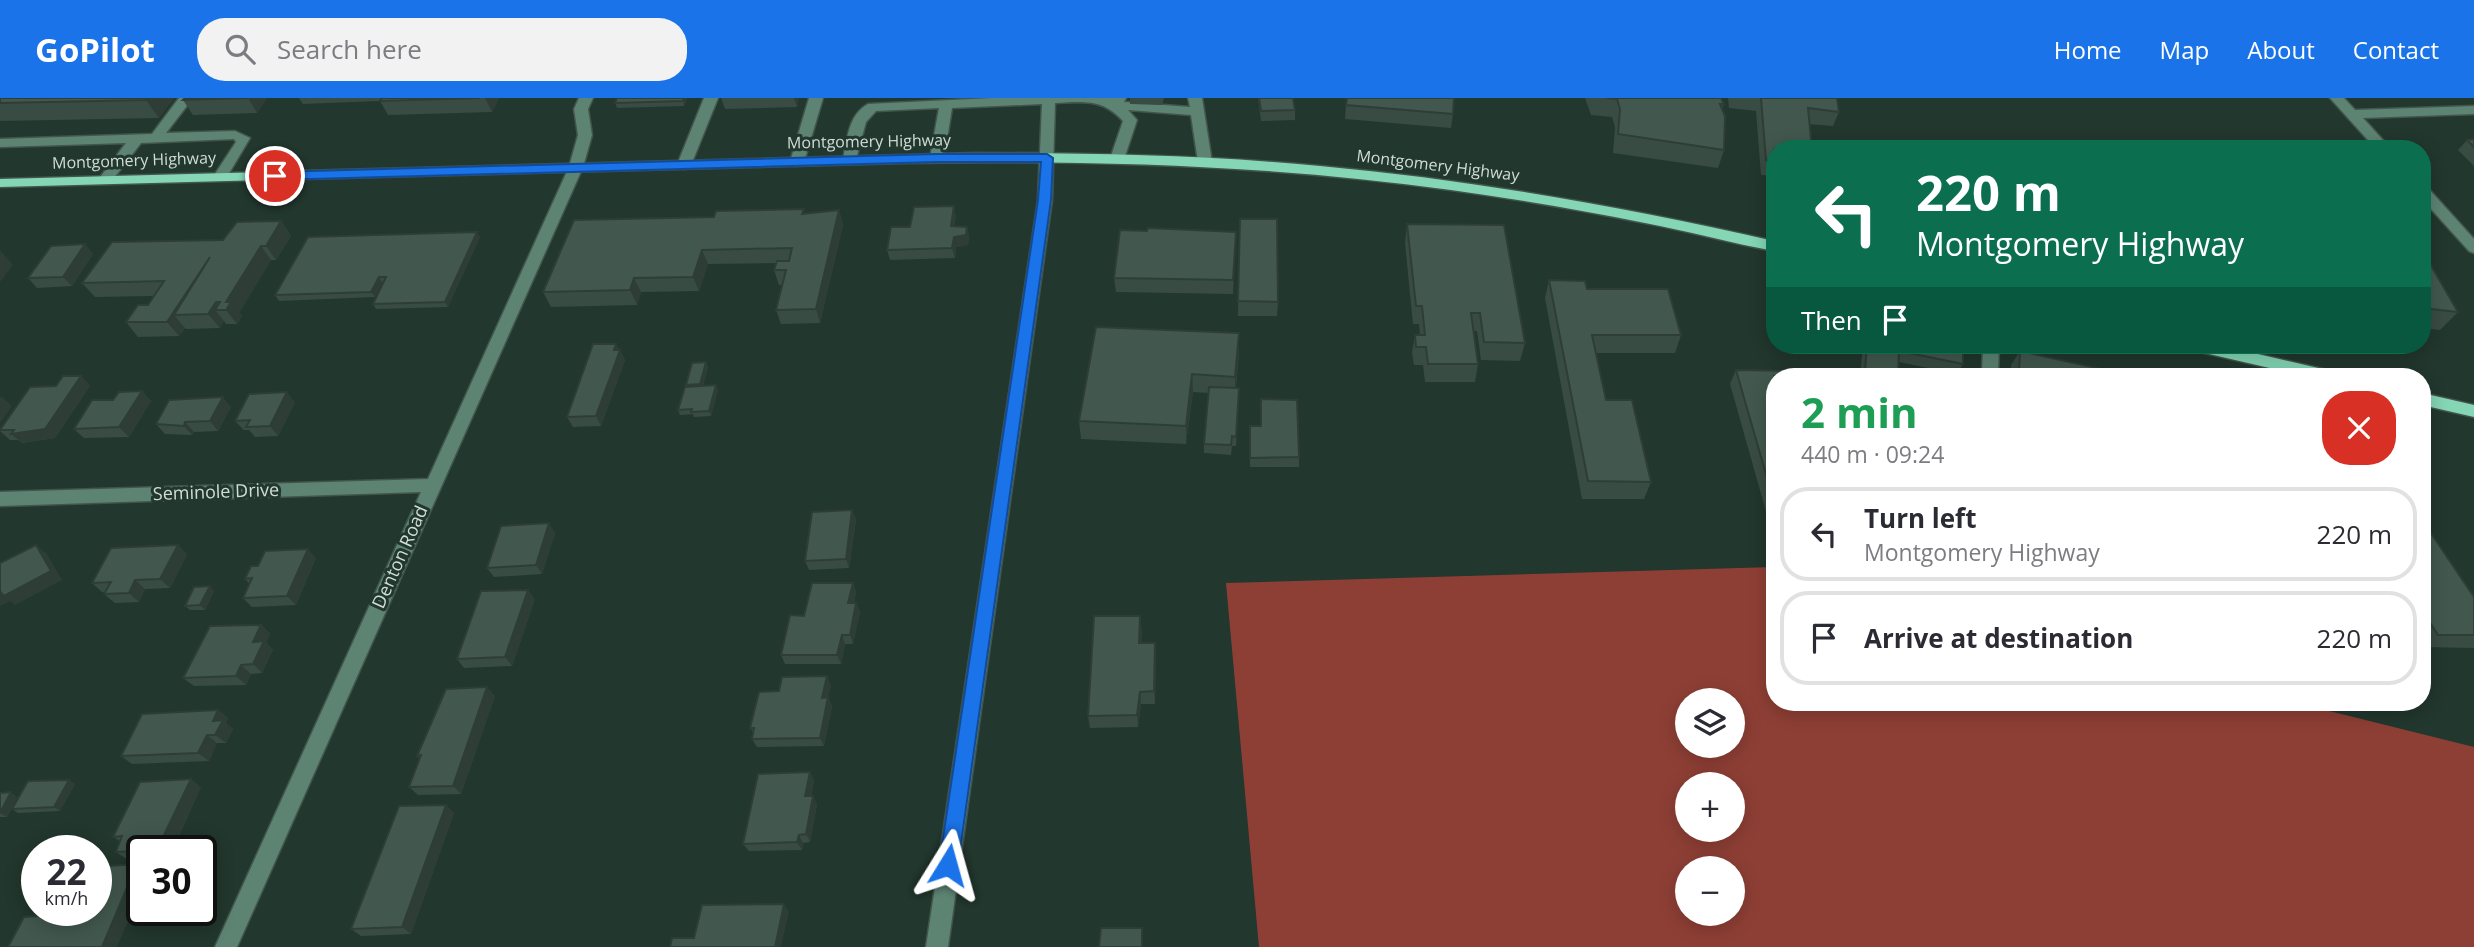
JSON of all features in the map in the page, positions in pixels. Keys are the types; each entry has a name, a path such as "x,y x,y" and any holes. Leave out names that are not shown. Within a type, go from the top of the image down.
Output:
{"main road":[{"name":"Montgomery Highway","path":"0,183 937,158 1205,162 1367,175 1515,194 1643,217 1766,244"},
{"path":"2234,354 2293,368"},
{"path":"2431,401 2474,411"}],"street":[{"path":"156,138 186,98"},
{"name":"Denton Road","path":"226,947 576,167 585,135 581,109 586,98"},
{"path":"684,165 711,98"},
{"path":"797,162 816,98"},
{"path":"850,160 860,117 867,109 946,106 995,100 1086,98"},
{"path":"1092,98 1118,102 1196,105 1205,162"},
{"path":"2337,98 2376,140"},
{"path":"937,947 1045,200 1049,99"},
{"path":"1117,159 1130,120 1118,102"},
{"path":"937,158 946,106"},
{"path":"2351,114 2474,110"},
{"path":"1,144 234,135 243,138 220,177"},
{"path":"105,180 137,138"},
{"path":"2431,200 2474,248"},
{"name":"Seminole Drive","path":"0,499 432,485"}],"shaded area":[{"path":"1766,567 1766,711 2329,711 2474,747 2474,947 1259,947 1226,583"}],"building":[{"path":"0,98 147,98 0,103"},
{"path":"185,98 248,98 183,100"},
{"path":"382,98 480,98 380,101"},
{"path":"617,98 684,98 683,101 615,103"},
{"path":"1259,98 1293,98 1295,110 1261,111"},
{"path":"1347,98 1454,98 1453,114 1346,105"},
{"path":"1607,98 1721,98 1724,104 1720,104 1725,116 1724,150 1618,134 1620,109 1617,99"},
{"path":"1761,98 1837,98 1839,112 1808,108 1811,140 1766,140 1766,160"},
{"path":"954,206 951,226 967,227 966,235 954,237 952,248 887,250 891,227 910,227 914,207"},
{"path":"804,209 802,214 839,210 816,309 776,310 786,270 774,270 777,261 789,261 792,248 702,250 693,277 634,278 630,290 543,292 574,220 714,217 716,211"},
{"path":"1240,219 1277,219 1278,302 1238,301"},
{"path":"281,221 266,246 261,246 226,302 231,302 226,310 215,310 220,302 216,302 208,314 174,315 210,257 167,322 126,322 138,305 148,305 164,281 82,283 112,242 223,240 237,222"},
{"path":"1407,224 1504,225 1525,343 1484,342 1480,313 1471,313 1478,364 1428,364 1426,347 1416,347 1415,335 1425,335 1422,306 1416,306"},
{"path":"1148,228 1236,232 1233,280 1114,278 1120,230 1147,231"},
{"path":"477,232 445,302 373,304 386,277 379,277 371,292 275,295 308,237"},
{"path":"85,244 63,277 28,278 51,246"},
{"path":"2431,266 2458,312 2431,309"},
{"path":"1549,280 1585,281 1587,289 1668,289 1681,335 1592,335 1606,400 1632,400 1651,482 1588,481"},
{"path":"1096,327 1239,333 1235,377 1192,374 1186,426 1079,421"},
{"path":"593,344 616,344 614,350 620,350 596,416 567,417"},
{"path":"1866,354 1899,354 1898,368 1865,368"},
{"path":"1914,354 1963,354 1963,364"},
{"path":"2020,354 2034,354 2097,368 2019,368"},
{"path":"706,362 700,384 686,385 692,363"},
{"path":"1736,370 1766,371 1766,474"},
{"path":"63,376 81,376 45,429 11,434 14,430 0,430 30,387 56,386"},
{"path":"716,385 709,411 678,410 685,387"},
{"path":"1209,387 1239,388 1236,437 1232,436 1231,445 1204,444"},
{"path":"142,391 119,427 74,429 92,400 113,400 119,392"},
{"path":"287,392 270,426 246,427 250,420 235,421 249,394"},
{"path":"223,397 210,421 185,422 184,426 156,424 169,400"},
{"path":"1261,399 1297,400 1299,457 1250,458 1250,426 1261,426"},
{"path":"852,510 846,559 805,561 812,512"},
{"path":"549,523 536,565 487,568 501,526"},
{"path":"2431,533 2474,597 2474,635 2438,635 2431,624"},
{"path":"36,545 51,571 4,596 0,591 0,563"},
{"path":"178,545 160,579 135,580 129,593 104,594 111,582 92,583 111,548"},
{"path":"308,549 287,596 243,598 252,578 245,579 251,566 258,566 265,551"},
{"path":"812,583 853,583 848,603 856,603 850,635 842,635 837,655 781,655 790,615 804,616"},
{"path":"210,586 200,605 185,606 194,587"},
{"path":"528,590 505,657 457,659 481,591"},
{"path":"1094,616 1140,616 1139,643 1155,643 1154,691 1140,692 1137,715 1088,716"},
{"path":"261,625 253,642 264,641 253,664 241,665 236,676 183,678 210,626"},
{"path":"827,676 822,698 828,697 820,738 752,739 754,728 750,728 759,692 779,691 782,677"},
{"path":"487,687 453,786 409,787 421,755 417,756 446,689"},
{"path":"218,710 213,721 223,720 215,735 207,735 198,753 121,756 142,714"},
{"path":"810,772 805,796 813,796 806,834 799,835 797,842 743,844 758,774"},
{"path":"191,779 164,835 126,835 126,851 116,852 122,836 113,837 140,782"},
{"path":"69,780 54,807 12,809 28,781"},
{"path":"11,792 0,813 0,793"},
{"path":"446,805 402,927 351,929 399,806"},
{"path":"126,865 126,890 112,923 112,866"},
{"path":"784,904 775,947 670,947 672,938 694,938 702,905"},
{"path":"21,923 21,926 111,926 102,947 8,947"},
{"path":"1101,928 1142,928 1142,947 1099,947"}],"route":[{"path":"275,176 937,158 1047,158 1045,200 948,865"}]}
